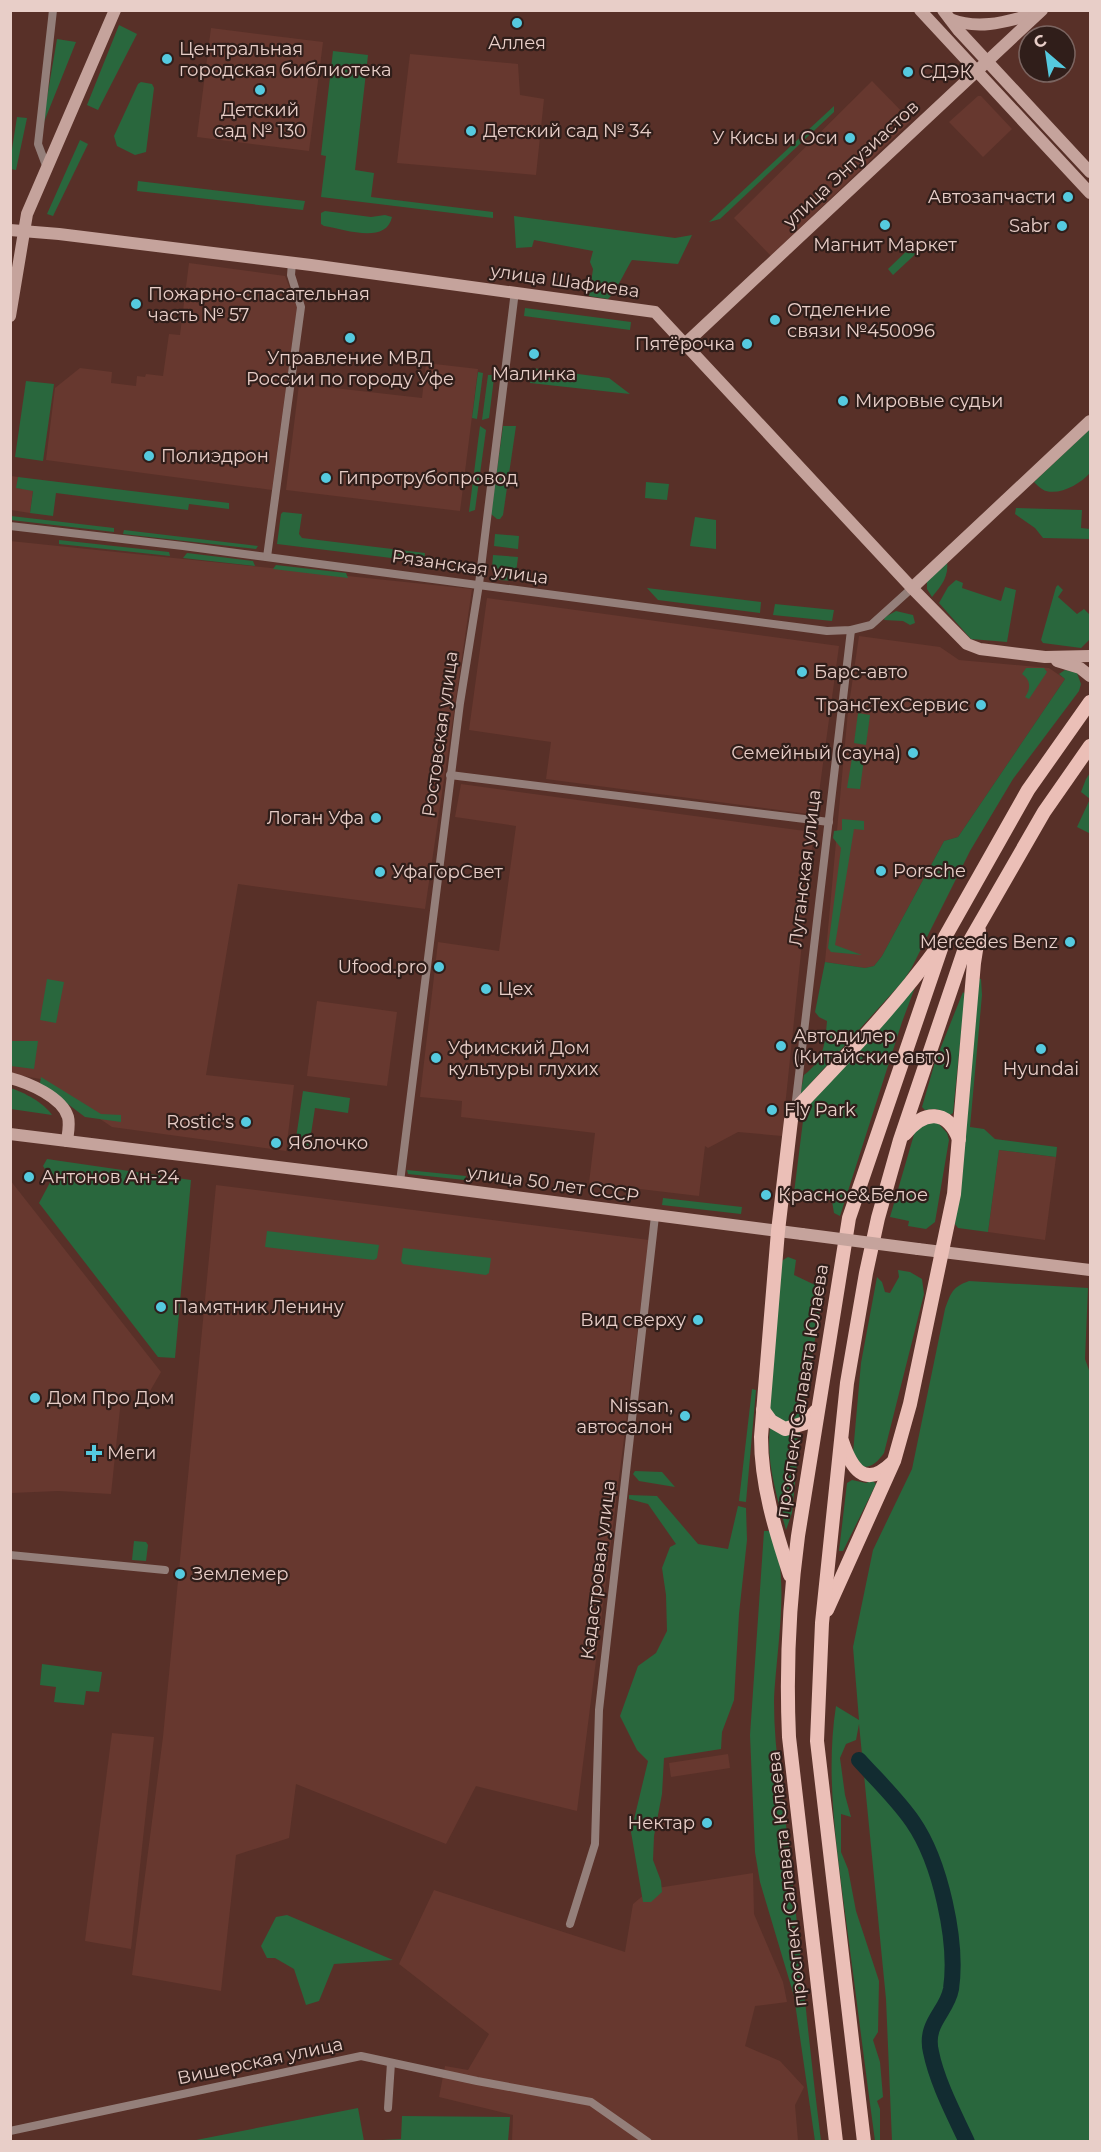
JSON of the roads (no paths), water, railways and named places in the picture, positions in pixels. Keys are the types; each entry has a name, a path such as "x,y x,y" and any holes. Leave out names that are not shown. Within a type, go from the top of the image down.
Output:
{"main road":[{"path":"10,316 27,214 115,10"},
{"path":"920,10 1090,193"},
{"path":"947,15 965,25 980,26 1041,12"},
{"name":"улица Энтузиастов","path":"685,344 1041,12"},
{"path":"947,15 959,31 1090,172"},
{"name":"улица Шафиева","path":"10,230 292,262 655,312 967,644 980,649 1045,657 1090,656"},
{"path":"912,588 1090,421"},
{"name":"улица Шафиева","path":"1045,657 1075,666 1086,671 1090,676"},
{"path":"1088,705 1090,691"},
{"name":"проспект Салавата Юлаева","path":"836,2142 789,1737 786,1677 792,1580 816,1411 849,1218 945,937 1028,790 1088,705"},
{"path":"864,2142 817,1741 822,1623 847,1383 878,1218 900,1140 964,951 1044,812 1090,746"},
{"path":"822,1623 851,1553 894,1461 910,1404 954,1194 974,963 980,924"},
{"path":"792,1580 778,1539 761,1461 778,1232 791,1120 795,1110 910,984 945,937"},
{"path":"10,1078 28,1083 63,1107 68,1118 67,1140"},
{"path":"900,1140 916,1122 923,1118 938,1116 951,1124 959,1139"},
{"name":"улица 50 лет СССР","path":"10,1134 1090,1270"},
{"path":"763,1410 771,1421 785,1429 805,1423 816,1411"},
{"path":"840,1436 852,1466 862,1473 878,1473 894,1461"}],"street":[{"path":"47,168 38,144 53,10"},
{"path":"267,557 301,307 291,275 292,262"},
{"name":"Ростовская улица","path":"400,1182 450,774 479,584 515,291"},
{"name":"Рязанская улица","path":"10,526 479,584 827,631 851,630 871,625 912,588"},
{"name":"Луганская улица","path":"795,1110 851,630"},
{"path":"450,774 829,822"},
{"name":"Кадастровая улица","path":"570,1924 595,1844 599,1710 655,1216"},
{"path":"10,1555 165,1570"},
{"name":"Вишерская улица","path":"10,2131 361,2056 591,2102 648,2142"},
{"path":"388,2108 391,2063"}],"waterway":[{"path":"859,1760 913,1822 923,1838 939,1879 949,1925 952,1970 949,1997 933,2025 931,2052 951,2109 967,2142"}],"place":[{"name":"Аллея","path":"517,23"},
{"name":"Центральная городская библиотека","path":"167,59"},
{"name":"СДЭК","path":"908,72"},
{"name":"Детский сад № 130","path":"260,90"},
{"name":"Детский сад № 34","path":"471,131"},
{"name":"У Кисы и Оси","path":"850,138"},
{"name":"Автозапчасти","path":"1068,197"},
{"name":"Магнит Маркет","path":"885,225"},
{"name":"Sabr","path":"1062,226"},
{"name":"Пожарно-спасательная часть № 57","path":"136,304"},
{"name":"Отделение связи №450096","path":"775,320"},
{"name":"Управление МВД России по городу Уфе","path":"350,338"},
{"name":"Пятёрочка","path":"747,344"},
{"name":"Малинка","path":"534,354"},
{"name":"Мировые судьи","path":"843,401"},
{"name":"Полиэдрон","path":"149,456"},
{"name":"Гипротрубопровод","path":"326,478"},
{"name":"Барс-авто","path":"802,672"},
{"name":"ТрансТехСервис","path":"981,705"},
{"name":"Семейный (сауна)","path":"913,753"},
{"name":"Логан Уфа","path":"376,818"},
{"name":"Porsche","path":"881,871"},
{"name":"УфаГорСвет","path":"380,872"},
{"name":"Mercedes Benz","path":"1070,942"},
{"name":"Ufood.pro","path":"439,967"},
{"name":"Цех","path":"486,989"},
{"name":"Автодилер (Китайские авто)","path":"781,1046"},
{"name":"Hyundai","path":"1041,1049"},
{"name":"Уфимский Дом культуры глухих","path":"436,1058"},
{"name":"Fly Park","path":"772,1110"},
{"name":"Rostic's","path":"246,1122"},
{"name":"Яблочко","path":"276,1143"},
{"name":"Антонов Ан-24","path":"29,1177"},
{"name":"Красное&Белое","path":"766,1195"},
{"name":"Памятник Ленину","path":"161,1307"},
{"name":"Вид сверху","path":"698,1320"},
{"name":"Дом Про Дом","path":"35,1398"},
{"name":"Nissan, автосалон","path":"685,1416"},
{"name":"Меги","path":"94,1453"},
{"name":"Землемер","path":"180,1574"},
{"name":"Нектар","path":"707,1823"}]}
